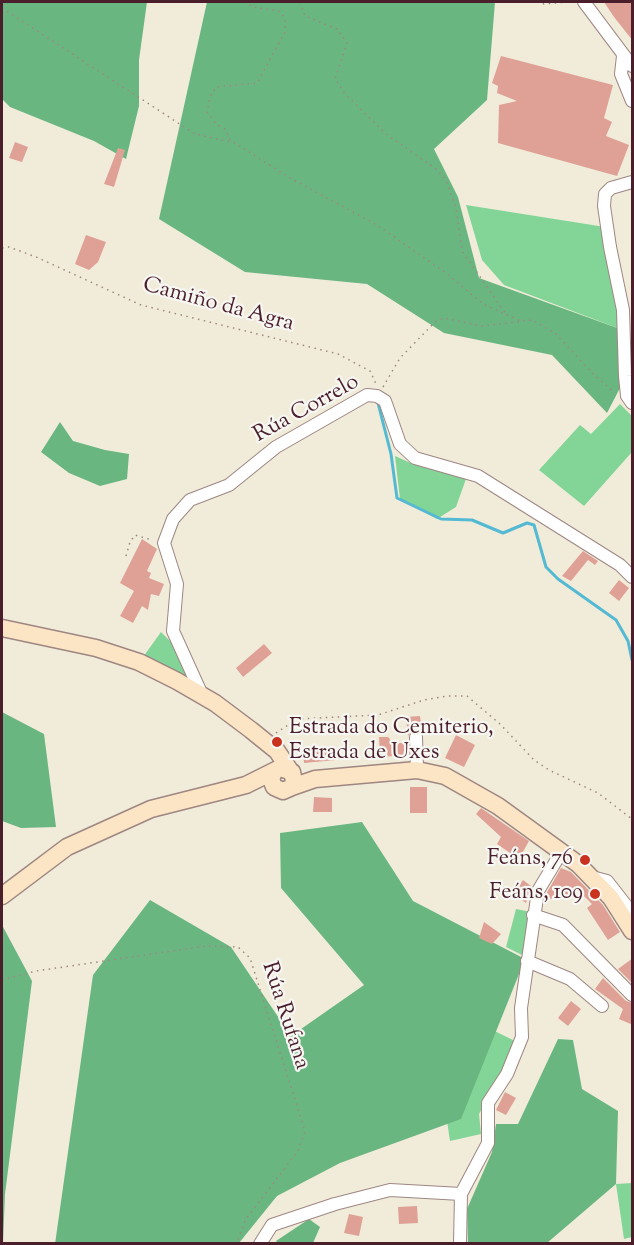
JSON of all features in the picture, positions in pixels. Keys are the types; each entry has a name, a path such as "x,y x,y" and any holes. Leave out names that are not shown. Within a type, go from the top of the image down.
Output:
{"street":[{"path":"584,2 623,56 633,66"},
{"path":"623,56 621,75 633,101"},
{"path":"630,400 623,310 604,206 605,194 611,188 633,182"},
{"name":"Rúa Correlo","path":"164,543 173,519 190,500 229,485 276,447 367,395 377,396 385,401 400,444 415,458 478,476 620,565 633,577"},
{"path":"164,543 177,584 173,631 202,695"},
{"path":"2,628 96,648 138,662 202,695 264,741 273,754 283,777"},
{"path":"416,737 417,770"},
{"path":"2,896 67,848 152,809 283,777 315,779 417,770 446,776 498,806 562,851 592,877 611,898 633,931"},
{"path":"460,1244 461,1194 488,1143 488,1103 507,1074 522,1037 521,1008 538,891 562,851"},
{"path":"592,877 607,881 633,913"},
{"path":"533,915 563,926 633,995"},
{"path":"527,961 570,979 602,1006"},
{"path":"260,1244 272,1225 335,1204 390,1190 461,1194"}],"path":[{"path":"231,142 225,129 216,124 207,112 210,97 216,87 256,83 285,32 285,18 279,11 252,7 248,2"},
{"path":"300,2 304,16 337,29 346,43 335,79 345,94 386,134 436,169 446,180 456,208 462,251 507,315"},
{"path":"537,2 544,4 567,2"},
{"path":"2,8 195,134 231,142 290,178 377,225 446,273 483,304 521,321"},
{"name":"Camiño da Agra","path":"2,248 9,247 36,257 150,308 338,354 370,371 376,383 377,396"},
{"path":"377,396 394,372 400,358 435,322 444,318 482,326 531,320 556,334 613,392 630,400"},
{"path":"126,556 135,536 164,543"},
{"path":"264,741 297,719 378,715 436,698 466,696 500,724 534,760 549,770 598,793 633,819"},
{"name":"Rúa Rufana","path":"2,980 36,971 206,946 238,947 249,958 305,1131 298,1151 246,1219 236,1244"}],"green space":[{"path":"2,2 147,2 139,60 139,106 126,159 94,141 10,107 2,99"},
{"path":"207,2 495,2 487,100 434,149 458,197 479,278 620,329 620,388 607,413 552,355 444,333 367,284 245,272 159,219"},
{"path":"466,205 605,227 620,329 504,285 482,260"},
{"path":"620,404 632,416 632,452 584,506 539,470 580,425 591,434"},
{"path":"60,422 73,441 129,454 127,479 100,486 69,473 41,452"},
{"path":"395,456 413,464 466,479 456,507 437,519 400,499"},
{"path":"161,632 175,646 191,680 143,657"},
{"path":"2,712 44,734 56,827 21,828 2,821"},
{"path":"362,822 413,901 525,959 461,1119 340,1163 277,1196 239,1243 55,1244 93,975 150,900 231,947 291,1036 364,985 281,888 280,833"},
{"path":"516,909 531,912 524,956 506,947"},
{"path":"2,925 32,981 5,1194 3,1244"},
{"path":"472,1020 515,1041 503,1071 479,1114 481,1134 450,1141 437,1054"},
{"path":"558,1039 573,1040 582,1089 618,1111 616,1184 547,1243 468,1243 467,1209 492,1152 496,1124 518,1124"},
{"path":"632,1183 632,1237 624,1239 616,1184"},
{"path":"309,1219 320,1227 313,1243 278,1243 276,1241"}],"building":[{"path":"604,2 633,2 633,41 614,17"},
{"path":"501,56 613,85 604,118 612,122 606,136 629,145 617,176 498,143 499,105 517,101 497,93 498,86 492,83"},
{"path":"15,142 28,147 22,162 9,158"},
{"path":"118,148 125,150 114,187 104,184"},
{"path":"86,235 106,242 98,262 89,270 75,264"},
{"path":"142,539 157,549 147,571 151,573 149,578 164,584 159,596 151,594 148,610 142,606 133,623 120,616 134,591 120,583"},
{"path":"583,551 598,561 595,565 588,560 571,581 562,576"},
{"path":"619,580 629,588 619,601 609,593"},
{"path":"264,644 272,653 243,677 236,668"},
{"path":"420,716 422,731 412,730 408,736 406,717"},
{"path":"456,735 475,745 464,767 445,758"},
{"path":"379,737 388,737 393,743 408,743 408,755 380,757"},
{"path":"336,747 336,760 304,763 303,750"},
{"path":"410,787 427,787 427,813 410,813"},
{"path":"314,797 332,798 332,812 313,812"},
{"path":"481,808 529,841 519,859 497,844 501,837 476,814"},
{"path":"561,868 571,872 603,905 620,932 608,940 587,908 592,904 577,889 561,900 551,899 546,894"},
{"path":"523,880 531,886 526,903 513,894"},
{"path":"484,922 501,934 492,944 479,938"},
{"path":"633,958 633,984 618,969"},
{"path":"603,978 626,1001 633,1003 633,1025 619,1019 623,1009 595,989"},
{"path":"571,1001 581,1009 568,1026 558,1018"},
{"path":"505,1092 516,1098 506,1115 496,1110"},
{"path":"417,1206 418,1223 399,1224 398,1207"},
{"path":"349,1214 363,1217 359,1236 344,1233"}],"waterway":[{"path":"378,403 391,454 397,498 441,519 472,520 503,533 527,523 534,525 546,567 558,579 616,620 628,641 632,660"}],"place":[{"name":"Estrada do Cemiterio, Estrada de Uxes","path":"277,742"},
{"name":"Feáns, 76","path":"585,860"},
{"name":"Feáns, 109","path":"595,894"}]}
